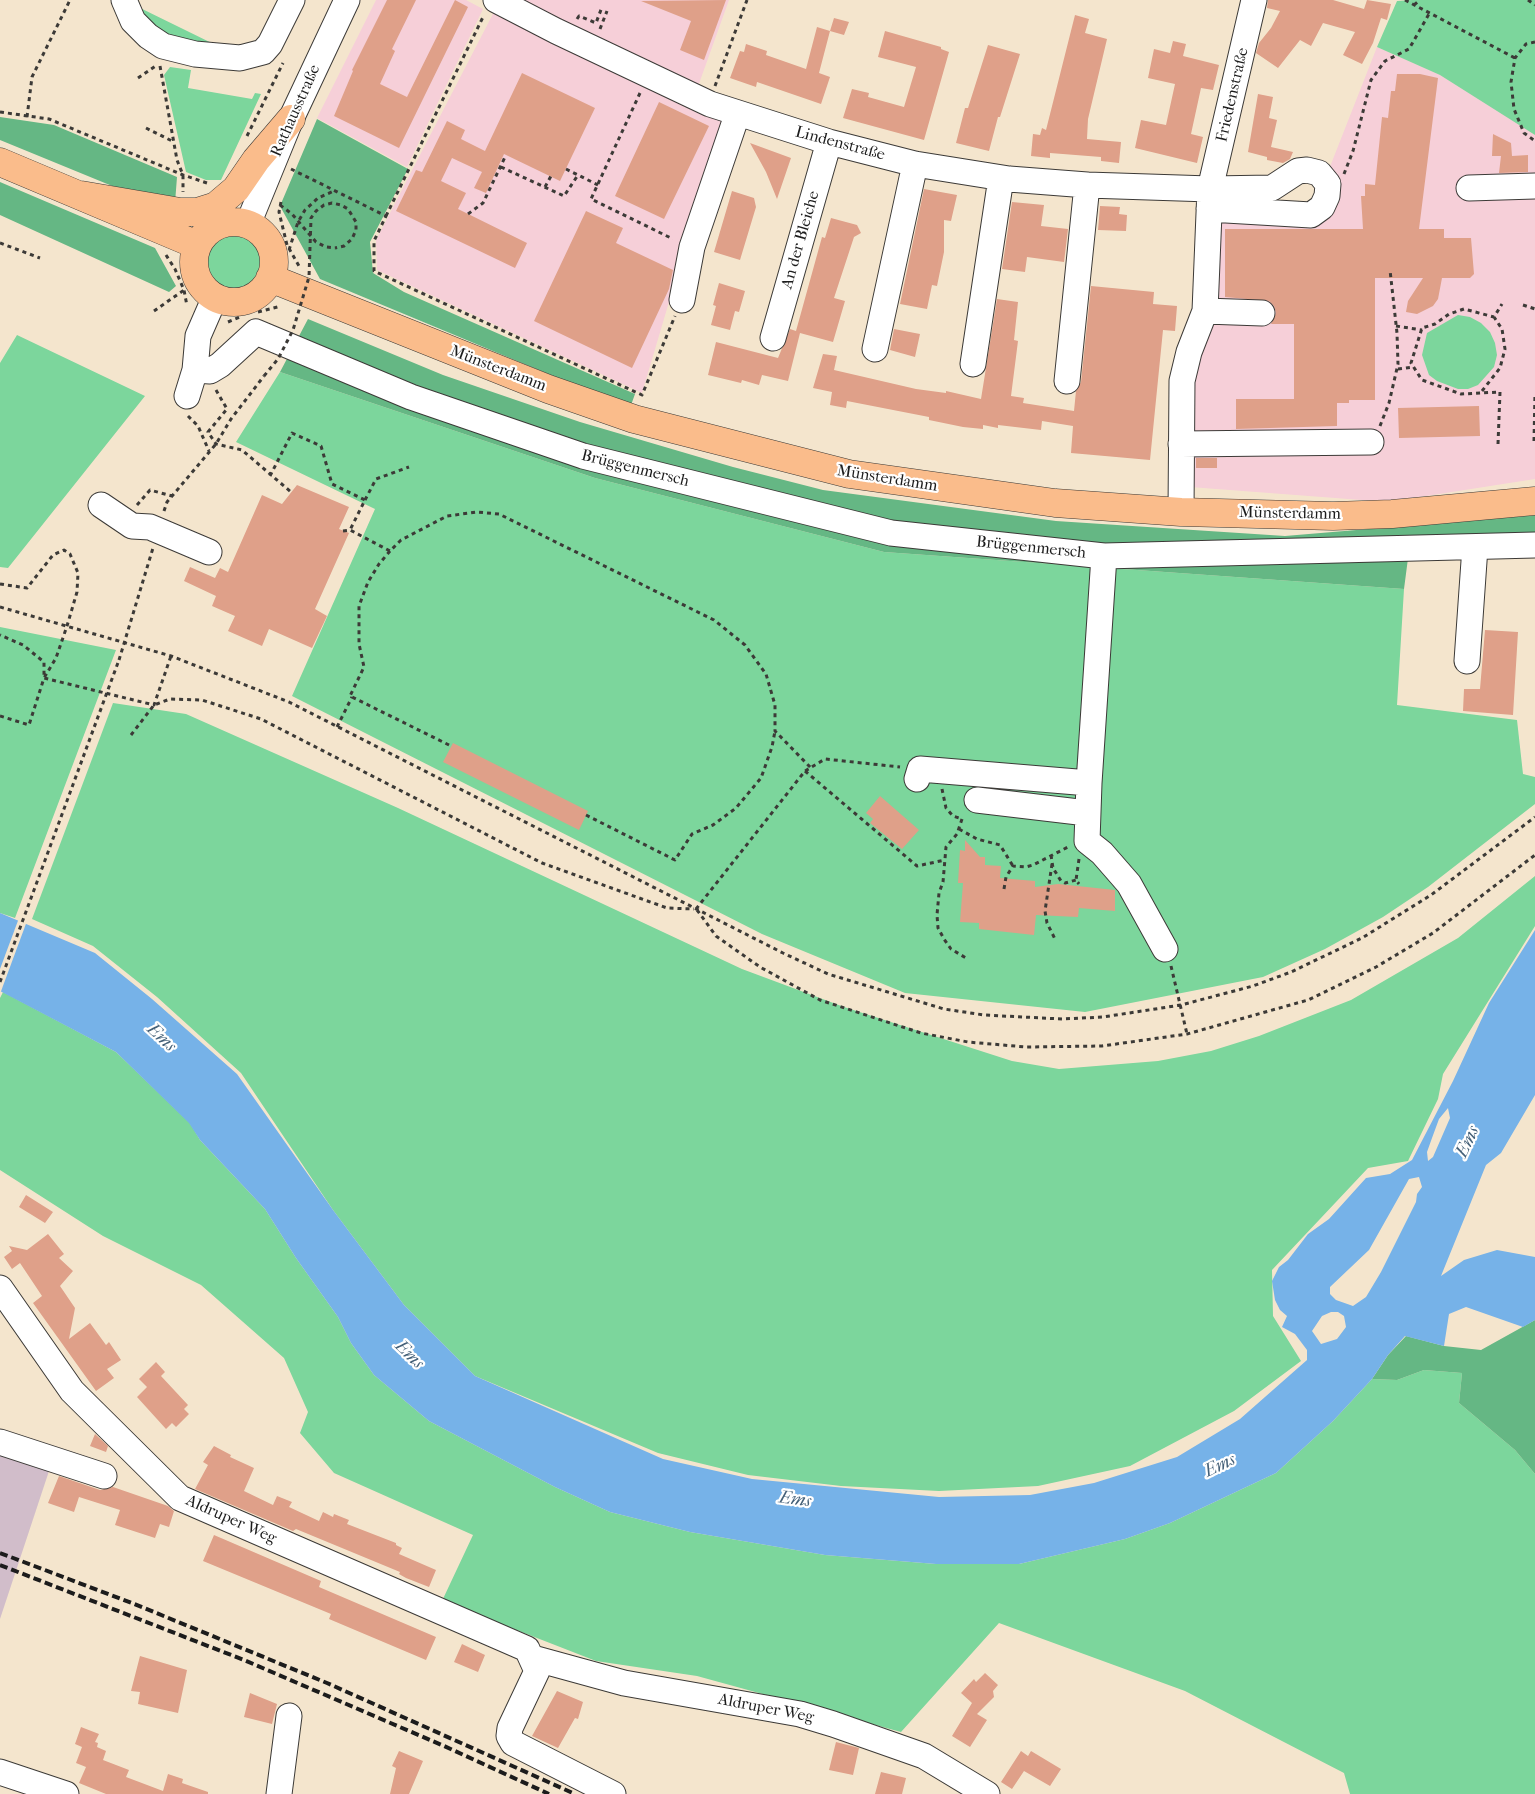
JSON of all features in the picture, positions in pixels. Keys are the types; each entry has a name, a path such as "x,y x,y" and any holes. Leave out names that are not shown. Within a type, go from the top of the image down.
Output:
{"main road":[{"path":"81,195 180,212 197,212 216,206 236,189 256,160 291,119"},
{"path":"0,162 197,245"},
{"path":"225,222 248,224 259,230 267,239 273,251 274,264 270,278 264,288 254,296 241,301 228,302 215,297 205,290 198,280 194,256 197,245 214,227 225,222"},
{"name":"Münsterdamm","path":"270,278 548,389 634,419 849,474 1054,503 1181,512 1334,516 1401,513 1535,501"}],"street":[{"path":"124,0 133,21 148,36 163,46 195,54 240,58 263,52 270,44 292,0"},
{"name":"Rathausstraße","path":"248,224 291,119 347,0"},
{"name":"Friedenstraße","path":"1181,512 1182,381 1189,352 1205,311 1210,199 1254,0"},
{"name":"Lindenstraße","path":"492,4 739,116 829,142 915,164 1001,178 1210,199"},
{"path":"682,300 692,247 739,116"},
{"name":"An der Bleiche","path":"773,338 829,142"},
{"path":"875,349 915,164"},
{"path":"1307,170 1319,173 1328,184 1327,196 1322,207 1311,215 1210,199 1272,188 1298,171 1307,170"},
{"path":"973,364 1001,178"},
{"path":"1067,381 1086,186"},
{"path":"1469,188 1535,186"},
{"path":"187,396 202,370 198,336 215,297"},
{"path":"1205,311 1262,313"},
{"name":"Brüggenmersch","path":"202,370 220,365 256,332 411,396 583,456 891,533 1104,556 1535,545"},
{"path":"1181,444 1371,442"},
{"path":"101,505 132,526 150,527 208,552"},
{"path":"1468,661 1475,547"},
{"name":"Brüggenmersch","path":"1084,841 1104,556"},
{"path":"925,773 1089,783"},
{"path":"969,812 1087,813"},
{"path":"1084,841 1102,853 1128,884 1165,949"},
{"name":"Aldruper Weg","path":"0,1288 72,1391 180,1498 527,1649 533,1658 624,1683 800,1714 924,1756 987,1794"},
{"path":"0,1442 104,1476"},
{"path":"533,1658 536,1671 510,1728 509,1736 513,1743 613,1794"},
{"path":"279,1794 289,1716"},
{"path":"0,1772 66,1794"}],"path":[{"path":"27,117 32,77 70,0"},
{"path":"712,93 747,0"},
{"path":"1406,0 1429,14 1515,58"},
{"path":"1414,5 1420,0"},
{"path":"1528,0 1535,5"},
{"path":"492,4 374,241 374,272 642,395 682,300"},
{"path":"575,23 578,16 596,23 602,7"},
{"path":"1328,184 1343,178 1353,151 1371,80 1385,61 1410,50 1429,14"},
{"path":"1535,42 1526,44 1515,58 1511,82 1514,109 1524,133 1535,141"},
{"path":"243,143 287,55"},
{"path":"138,78 160,64 174,142 183,175 182,200"},
{"path":"640,92 591,199 692,247"},
{"path":"0,112 49,119 183,175 215,185"},
{"path":"146,128 174,142"},
{"path":"468,214 483,204 506,155"},
{"path":"501,166 564,196 578,175"},
{"path":"290,168 386,216"},
{"path":"566,169 598,185"},
{"path":"545,187 551,176"},
{"path":"289,250 298,222 312,203 334,191"},
{"path":"216,444 231,419 278,359 293,330 309,277 311,218 316,210 332,203 348,209 356,222 352,239 344,246 335,248 326,247 316,242 298,222 280,205 280,222 289,250 300,267"},
{"path":"0,243 40,258"},
{"path":"165,250 166,256 175,269 184,290 187,310"},
{"path":"1371,442 1389,403 1398,369 1390,270"},
{"path":"154,311 184,290"},
{"path":"1494,317 1502,304"},
{"path":"1523,305 1535,309"},
{"path":"1396,326 1422,330 1449,314 1464,309 1494,317 1502,329 1505,349 1500,368 1482,392"},
{"path":"1422,330 1411,363 1422,380 1461,394 1500,392 1498,444"},
{"path":"1398,369 1414,367"},
{"path":"202,370 212,382 227,408 208,432 216,444 242,450 270,476 291,492"},
{"path":"1534,441 1535,393"},
{"path":"194,421 209,452"},
{"path":"270,476 292,433 321,446 332,484 365,500"},
{"path":"350,530 376,479 409,467"},
{"path":"132,511 150,490 172,496"},
{"path":"337,726 352,697 350,696 364,667 359,644 359,606 368,582 379,564 401,540 447,516 476,512 499,514 714,620 745,645 766,674 775,705 775,731 772,747 761,778 736,808 713,825 692,834 675,860 586,815"},
{"path":"343,531 350,530 390,551"},
{"path":"0,584 27,588 53,555 64,550 70,554 78,573 77,592 67,626 56,658 44,678 29,725 0,716"},
{"path":"0,607 171,656 289,702 696,910 828,974 944,1009 984,1015 1062,1018 1103,1016 1181,1005 1253,986 1291,972 1362,938 1431,895 1535,817"},
{"path":"0,634 23,645 44,662 44,678"},
{"path":"0,982 124,642"},
{"path":"131,735 154,705 171,656"},
{"path":"44,678 154,705 170,699 202,700 261,719 542,863 667,908 696,910 716,936 760,967 820,1000 921,1033 968,1042 1026,1048 1102,1046 1187,1034 1308,1000 1376,967 1433,934 1535,855"},
{"path":"352,697 451,746"},
{"path":"775,731 811,768"},
{"path":"696,910 806,771 825,759 940,776 942,800 946,808 953,816 969,812"},
{"path":"806,771 917,866 945,860"},
{"path":"966,958 951,949 938,928 937,905 944,882 946,847 969,812"},
{"path":"959,829 977,839 1000,845 1013,866"},
{"path":"1013,866 1026,867 1084,841"},
{"path":"1052,864 1061,881 1065,883 1078,882 1084,841"},
{"path":"1051,855 1052,864 1045,911 1047,923 1056,941"},
{"path":"1004,889 1006,877 1013,866"},
{"path":"1165,949 1187,1034"}],"shaded area":[{"path":"376,0 466,0 483,9 407,167 317,118"},
{"path":"483,0 729,0 691,106 723,120 642,393 377,270 376,240 496,8"},
{"path":"1377,47 1485,94 1535,135 1535,479 1388,502 1190,487 1190,387 1210,210 1311,215"},
{"path":"0,1453 49,1471 0,1619"}],"green space":[{"path":"1535,0 1535,135 1440,75 1377,47 1397,1"},
{"path":"132,4 230,52 172,44"},
{"path":"170,67 191,70 188,88 252,99 255,93 261,94 221,180 206,180 186,172 164,75"},
{"path":"0,117 54,125 177,177 175,203 139,197 0,140"},
{"path":"317,119 408,169 370,242 373,273 404,292 635,394 630,408 320,279 280,206"},
{"path":"0,182 155,248 176,286 169,292 0,215"},
{"path":"233,233 244,235 254,241 260,251 262,262 260,273 254,283 244,289 233,291 222,289 212,283 206,273 204,262 206,251 212,241 222,235"},
{"path":"1458,315 1470,317 1481,323 1490,332 1495,343 1497,355 1494,367 1478,385 1468,389 1458,389 1437,381 1429,375 1422,355 1427,333"},
{"path":"308,319 443,375 580,422 733,467 823,490 1056,521 1285,536 1535,515 1535,538 1410,543 1404,589 884,552 595,478 280,372"},
{"path":"17,335 145,396 8,568 0,567 0,363"},
{"path":"280,372 595,478 884,552 1404,589 1397,705 1517,720 1523,774 1535,777 1535,804 1428,887 1383,917 1325,949 1263,977 1085,1012 905,993 762,934 292,696 375,509 236,442"},
{"path":"0,627 116,650 15,918 0,913"},
{"path":"113,703 186,714 398,808 742,969 844,1007 1012,1061 1059,1069 1158,1061 1211,1051 1259,1036 1351,1000 1458,938 1535,876 1535,926 1443,1074 1438,1099 1408,1161 1368,1168 1272,1270 1273,1316 1301,1361 1234,1411 1130,1466 1038,1486 939,1491 841,1486 748,1475 658,1453 475,1376 404,1305 333,1210 241,1073 157,997 93,946 32,919"},
{"path":"3,992 116,1052 190,1123 200,1140 265,1209 296,1258 338,1317 351,1343 374,1375 429,1421 555,1487 610,1512 690,1532 825,1555 936,1564 1019,1564 1125,1539 1170,1523 1276,1473 1333,1421 1372,1379 1397,1380 1424,1370 1462,1373 1459,1403 1515,1450 1535,1474 1535,1794 1350,1794 1344,1773 1185,1691 999,1623 901,1732 697,1676 596,1661 442,1601 473,1535 334,1473 300,1433 308,1412 284,1358 201,1285 103,1236 0,1170 0,998"},
{"path":"1535,1320 1535,1474 1515,1450 1459,1403 1462,1373 1424,1370 1397,1380 1372,1379 1388,1355 1406,1336 1444,1346 1481,1350"}],"water":[{"name":"Ems","path":"0,913 95,953 152,999 237,1074 333,1210 404,1305 475,1376 663,1459 752,1479 939,1497 1030,1495 1094,1483 1177,1457 1240,1419 1307,1360 1307,1350 1295,1334 1282,1327 1287,1316 1280,1310 1275,1300 1272,1281 1279,1267 1288,1260 1308,1234 1329,1219 1366,1178 1390,1174 1412,1160 1453,1081 1489,1003 1535,930 1535,1095 1501,1153 1486,1165 1441,1276 1464,1260 1497,1250 1535,1257 1535,1320 1523,1327 1466,1307 1449,1314 1444,1346 1405,1336 1388,1355 1372,1379 1333,1421 1276,1473 1170,1523 1125,1539 1019,1564 936,1564 825,1555 690,1532 610,1512 555,1487 429,1421 374,1375 351,1343 338,1317 296,1258 265,1209 200,1140 189,1123 116,1052 0,991","holes":["1448,1108 1450,1118 1433,1157 1428,1161 1427,1152 1439,1119","1419,1177 1422,1187 1381,1272 1366,1297 1353,1306 1336,1300 1330,1294 1330,1287 1369,1250 1409,1179","1331,1312 1338,1312 1344,1316 1346,1327 1337,1339 1321,1344 1312,1331 1322,1316"]}],"pier":[{"path":"19,918 27,921 0,994 0,969"}],"building":[{"path":"387,0 416,0 392,49 395,51 380,84 407,97 455,0 468,7 399,148 334,116 352,70"},
{"path":"726,0 704,60 680,50 691,21 641,1"},
{"path":"1268,0 1333,0 1364,9 1367,0 1391,4 1387,20 1381,18 1373,43 1362,64 1343,55 1355,32 1323,23 1311,46 1300,40 1278,68 1256,53 1259,43 1271,28 1280,11 1267,8"},
{"path":"1075,15 1089,19 1085,33 1107,39 1088,119 1087,139 1121,142 1119,163 1101,161 1101,157 1050,153 1050,158 1031,156 1033,134 1040,135 1042,128 1046,130"},
{"path":"834,18 849,22 844,35 830,31"},
{"path":"817,27 830,31 819,73 830,77 821,104 757,82 756,87 730,78 740,51 744,52 746,44 767,51 766,55 806,69"},
{"path":"885,31 941,47 941,49 949,52 924,140 843,118 852,89 869,93 868,97 904,107 916,67 878,57"},
{"path":"1173,41 1186,44 1183,56 1219,65 1213,90 1201,88 1191,134 1203,137 1197,163 1135,148 1141,120 1166,125 1175,84 1148,78 1154,49 1170,53"},
{"path":"988,45 1020,54 1000,117 998,117 989,151 956,143 965,108 968,108"},
{"path":"522,73 595,108 560,181 504,154 486,193 474,188 482,172 452,158 441,181 466,193 458,209 527,243 515,268 396,211 416,170 422,172 447,121 465,130 461,139 485,151"},
{"path":"1397,74 1420,74 1438,78 1419,229 1444,229 1444,238 1471,238 1474,274 1470,278 1442,278 1438,299 1433,306 1417,314 1406,312 1408,301 1423,278 1375,278 1375,400 1349,400 1349,403 1337,403 1337,426 1236,429 1236,399 1294,399 1294,324 1271,324 1276,313 1274,306 1269,301 1225,297 1225,229 1363,229 1361,196 1365,196 1365,184 1375,185 1382,117 1388,118 1391,91 1395,91"},
{"path":"1258,94 1273,97 1269,118 1277,120 1271,147 1293,152 1290,159 1283,163 1267,160 1267,157 1248,152"},
{"path":"659,102 709,126 664,219 615,196"},
{"path":"1493,134 1511,143 1512,156 1528,155 1528,172 1499,173 1501,156 1492,156"},
{"path":"750,143 791,158 777,199 766,172"},
{"path":"924,189 957,195 951,221 944,220 944,252 937,286 932,285 927,309 900,304"},
{"path":"732,191 754,198 756,207 740,260 714,252"},
{"path":"1012,202 1044,205 1041,226 1068,229 1064,262 1027,257 1025,272 1002,269"},
{"path":"1100,206 1120,207 1119,214 1127,215 1126,231 1098,230"},
{"path":"586,211 623,228 616,243 673,270 669,289 632,368 534,321"},
{"path":"831,218 857,225 861,233 854,237 834,298 845,301 833,342 800,333 788,381 762,375 759,385 742,380 741,383 708,375 716,342 778,358 790,329 796,331 822,237 825,238"},
{"path":"719,283 745,291 739,312 735,311 730,330 711,325 716,306 713,305"},
{"path":"1091,286 1154,292 1153,304 1177,306 1175,331 1163,330 1150,460 1071,453 1073,426 1042,421 1041,430 998,425 998,428 983,425 983,429 963,427 929,420 929,417 847,401 846,408 830,405 832,392 813,388 823,354 837,356 834,370 916,389 946,393 946,391 981,399 997,299 1018,302 1014,340 1018,341 1011,396 1024,398 1023,403 1074,411 1076,391 1081,382"},
{"path":"894,329 920,334 915,357 890,350"},
{"path":"1479,406 1480,436 1399,438 1398,408"},
{"path":"1196,458 1217,458 1217,468 1196,468"},
{"path":"297,485 349,507 339,529 349,533 315,609 327,616 312,648 269,629 262,646 228,631 235,616 212,606 216,596 184,581 190,567 215,578 220,568 228,572 262,495 282,504"},
{"path":"1485,630 1518,632 1513,715 1463,711 1464,689 1480,689"},
{"path":"453,743 588,811 579,830 443,762"},
{"path":"880,796 919,830 902,849 870,823 873,819 866,813"},
{"path":"965,840 980,857 985,857 985,865 1001,866 1000,878 1035,881 1035,887 1058,884 1115,890 1115,911 1079,908 1078,917 1036,915 1034,935 979,929 979,923 960,922 963,883 958,883 960,850 965,851"},
{"path":"26,1195 53,1212 45,1223 19,1207"},
{"path":"48,1234 64,1254 59,1258 73,1271 60,1286 75,1308 69,1339 90,1323 106,1345 109,1342 121,1360 107,1369 114,1378 96,1391 33,1303 42,1296 20,1263 12,1269 4,1257 12,1251 9,1246 27,1250"},
{"path":"156,1362 165,1372 161,1376 188,1405 184,1409 189,1414 176,1427 172,1423 166,1429 137,1397 147,1387 139,1379"},
{"path":"95,1434 108,1446 106,1452 90,1446"},
{"path":"214,1446 231,1455 230,1457 254,1468 244,1491 273,1505 277,1496 292,1502 289,1507 319,1521 323,1512 333,1517 334,1514 349,1520 347,1524 396,1543 396,1545 402,1548 399,1554 436,1570 429,1587 406,1578 399,1574 400,1572 296,1529 293,1531 195,1489 208,1465 203,1462"},
{"path":"59,1476 100,1490 113,1487 168,1506 174,1511 169,1527 160,1524 155,1538 115,1525 120,1510 79,1497 74,1512 48,1503"},
{"path":"214,1535 321,1581 319,1587 436,1637 426,1660 329,1619 331,1614 203,1561"},
{"path":"462,1644 485,1655 478,1672 454,1662"},
{"path":"140,1656 187,1670 178,1713 138,1704 140,1692 131,1691"},
{"path":"985,1673 998,1685 993,1691 994,1697 977,1714 987,1720 970,1747 952,1736 972,1703 961,1693 974,1679 976,1682"},
{"path":"557,1691 583,1702 578,1719 575,1718 558,1748 532,1736"},
{"path":"250,1693 277,1704 272,1724 244,1717"},
{"path":"81,1727 99,1734 95,1742 98,1743 97,1747 106,1751 103,1760 129,1770 126,1777 163,1791 168,1774 183,1779 182,1783 208,1792 208,1794 106,1794 79,1783 86,1767 76,1763 82,1747 75,1744"},
{"path":"836,1742 859,1748 853,1775 829,1770"},
{"path":"399,1751 423,1761 409,1794 390,1794 396,1768 392,1766"},
{"path":"1021,1751 1028,1756 1031,1751 1061,1769 1050,1786 1024,1771 1012,1789 1001,1782"},
{"path":"881,1772 906,1778 902,1794 875,1794"}],"railway":[{"path":"0,1553 132,1603 327,1683 575,1794"},
{"path":"0,1565 244,1660 444,1746 549,1794"}]}
